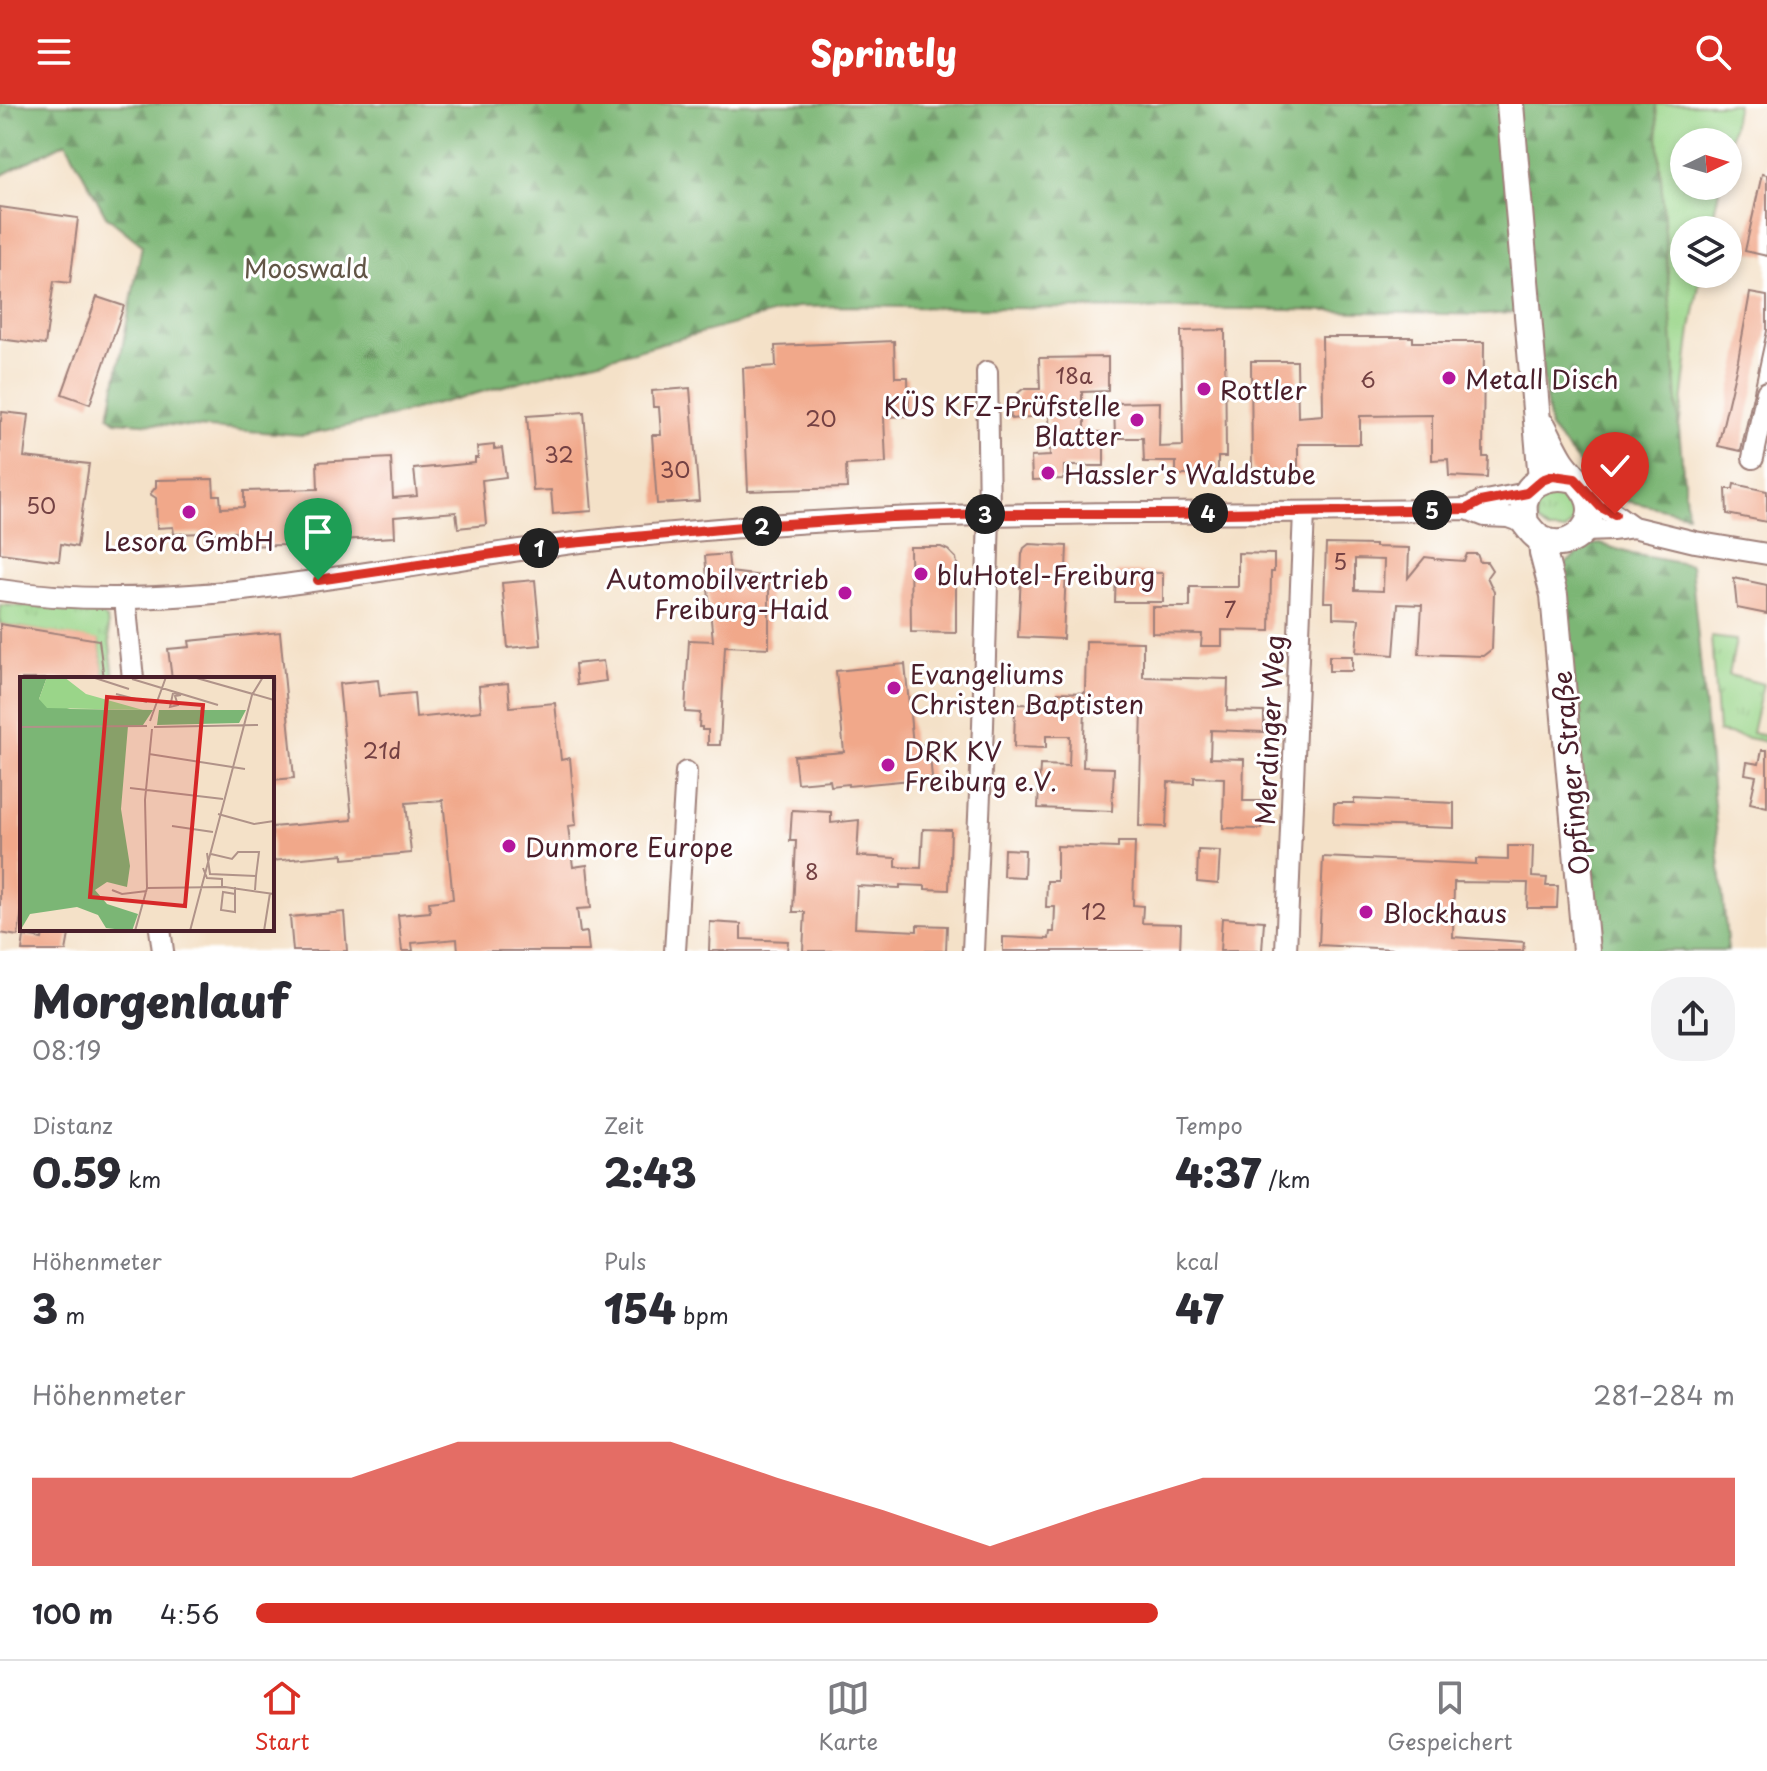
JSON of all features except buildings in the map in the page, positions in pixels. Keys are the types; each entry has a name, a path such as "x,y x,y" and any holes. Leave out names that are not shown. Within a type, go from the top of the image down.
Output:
{"main road":[{"name":"Opfinger Straße","path":"1510,104 1537,436 1542,463 1524,504 1554,534 1560,556 1554,595 1586,951"},
{"name":"Opfinger Straße","path":"1537,412 1561,461 1590,504 1590,516 1554,534"},
{"path":"1534,486 1553,476 1581,487"}],"street":[{"path":"973,951 989,514 987,372"},
{"path":"1753,458 1767,392"},
{"path":"1467,509 1534,486"},
{"path":"1581,487 1601,507 1633,527"},
{"path":"0,590 125,599 192,595 560,544 742,527 989,514 1467,509 1485,516 1508,517 1554,534 1633,527 1695,542 1767,554"},
{"name":"Merdinger Weg","path":"1286,951 1304,512"},
{"path":"125,599 133,677"},
{"path":"675,951 686,772"},
{"path":"160,931 163,951"}],"green space":[{"name":"Mooswald","path":"0,104 1656,104 1687,514 1617,499 1603,493 1550,428 1534,311 1484,315 1249,309 797,307 381,419 303,435 116,421 109,416 142,245 106,216 66,142 0,176"},
{"path":"1656,104 1737,104 1732,128 1670,128 1670,200 1717,200 1713,216 1670,216 1670,288 1698,288 1679,429"},
{"path":"1557,485 1576,494 1580,515 1565,531 1549,531 1537,522 1535,499"},
{"path":"1601,544 1632,554 1691,565 1728,951 1597,951 1562,577 1565,564 1589,545"},
{"path":"0,605 95,610 107,619 114,677 104,677 99,641 0,624"},
{"path":"1711,637 1736,640 1729,675 1763,684 1752,733 1767,736 1767,742 1718,732"}],"place":[{"name":"Metall Disch","path":"1449,378"},
{"name":"Rottler","path":"1204,389"},
{"name":"KÜS KFZ-Prüfstelle Blatter","path":"1137,420"},
{"name":"Hassler's Waldstube","path":"1048,473"},
{"name":"Lesora GmbH","path":"189,512"},
{"name":"bluHotel-Freiburg","path":"921,574"},
{"name":"Automobilvertrieb Freiburg-Haid","path":"845,593"},
{"name":"Evangeliums Christen Baptisten","path":"894,688"},
{"name":"DRK KV Freiburg e.V.","path":"888,765"},
{"name":"Dunmore Europe","path":"509,846"},
{"name":"Blockhaus","path":"1366,912"}],"route":[{"path":"318,580 560,544 891,517 1467,509 1480,502 1527,493 1542,480 1553,476 1575,479 1601,507 1615,514"}]}
